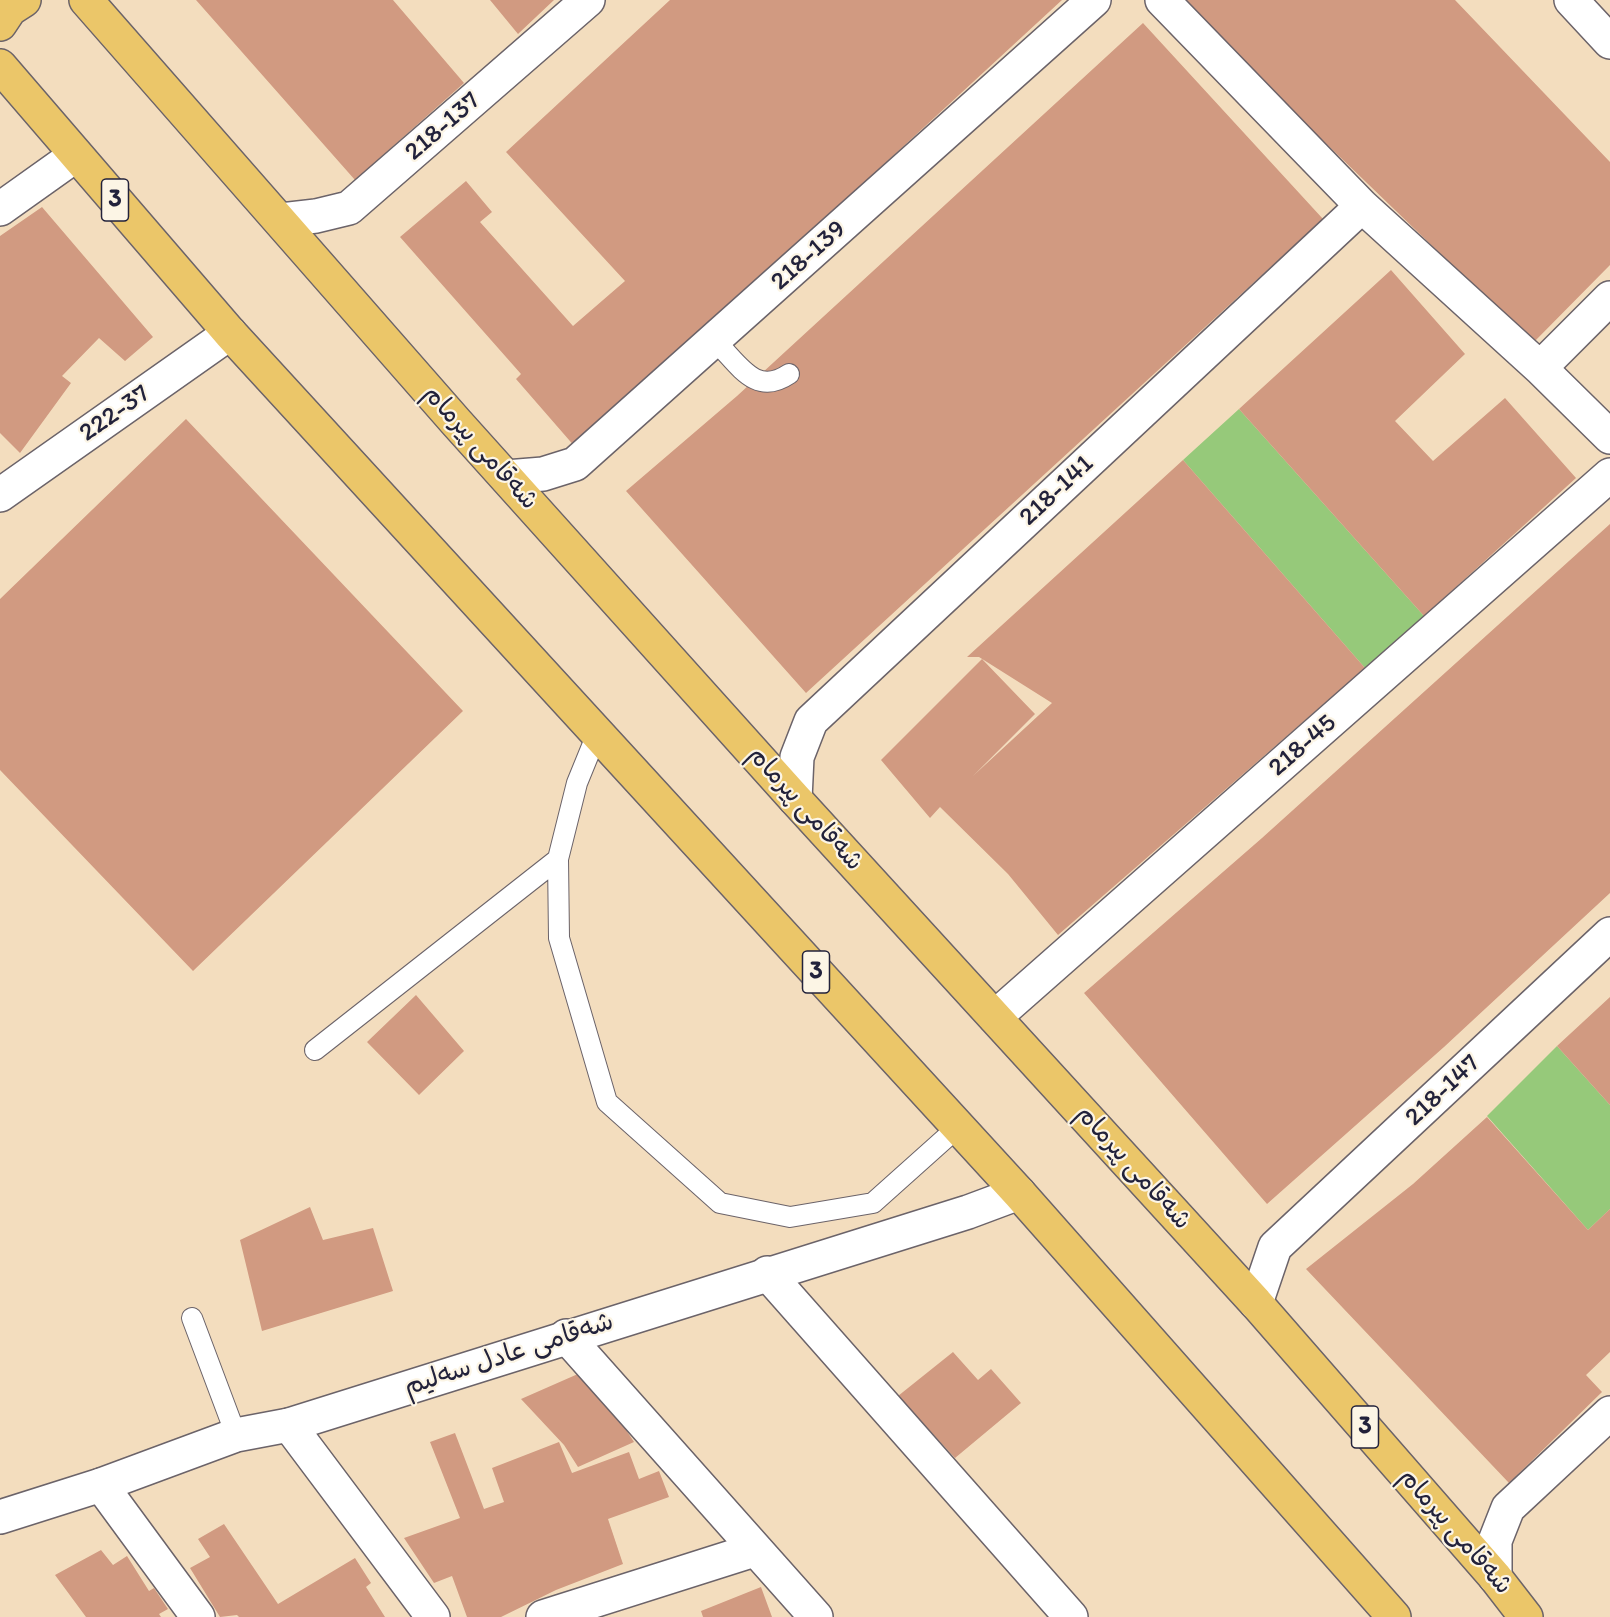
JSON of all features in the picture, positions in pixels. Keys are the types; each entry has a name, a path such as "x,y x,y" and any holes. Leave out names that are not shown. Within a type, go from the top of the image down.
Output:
{"highway":[{"path":"0,24 10,9 24,0"},
{"name":"شەقامی پیرمام","path":"92,3 506,477 795,799 1256,1303 1495,1577 1526,1617"},
{"name":"3","path":"0,66 230,333 1018,1193 1394,1617"}],"street":[{"name":"218-137","path":"281,220 316,216 349,208 588,0"},
{"name":"218-139","path":"506,477 543,474 575,464 716,341 1094,0"},
{"path":"1162,0 1362,206 1540,368 1610,437"},
{"path":"1571,0 1610,42"},
{"path":"0,209 76,155"},
{"name":"218-141","path":"795,799 797,757 811,721 1362,206"},
{"path":"1540,368 1610,298"},
{"name":"222-37","path":"0,495 230,333"},
{"name":"218-45","path":"995,1017 1610,475"},
{"name":"218-147","path":"1256,1303 1275,1247 1610,934"},
{"name":"شەقامی عادل سەلیم","path":"0,1517 101,1485 236,1435 289,1425 566,1336 968,1212 1018,1193"},
{"path":"767,1273 1071,1617"},
{"path":"566,1336 816,1617"},
{"path":"1495,1577 1495,1541 1508,1509 1610,1413"},
{"path":"289,1425 433,1617"},
{"path":"101,1485 198,1617"},
{"path":"543,1617 754,1550"}],"lane":[{"path":"716,341 756,381 766,384 776,383 789,374"},
{"path":"597,734 577,783 558,859 560,938 607,1102 720,1203 790,1217 873,1203 958,1127"},
{"path":"315,1050 558,859"},
{"path":"192,1318 236,1435"}],"green space":[{"path":"1239,409 1424,616 1365,668 1183,460"},
{"path":"1557,1046 1610,1105 1610,1209 1588,1230 1487,1116"}],"building":[{"path":"196,0 393,0 464,83 355,180"},
{"path":"490,0 554,0 518,34"},
{"path":"670,0 1062,0 576,448 516,379 521,374 400,237 466,181 492,212 480,222 573,326 625,281 506,152"},
{"path":"1182,0 1455,0 1610,162 1610,265 1533,343 1231,52"},
{"path":"1143,23 1323,219 806,693 626,491 737,396"},
{"path":"42,207 153,337 125,361 99,338 62,376 71,383 20,453 0,433 0,236"},
{"path":"1391,270 1465,354 1395,421 1433,461 1505,398 1576,478 1424,616 1239,409"},
{"path":"186,419 463,711 193,971 0,770 0,599"},
{"path":"1183,460 1365,668 1058,935 1008,874 940,807 930,818 881,760 982,659 1035,714 973,776 1052,703 979,657 967,657"},
{"path":"1610,524 1610,893 1444,1047 1267,1204 1084,993 1262,838"},
{"path":"416,995 464,1051 419,1095 367,1042"},
{"path":"1610,997 1610,1105 1557,1046"},
{"path":"1487,1117 1588,1230 1610,1209 1610,1352 1586,1375 1602,1392 1509,1483 1306,1269 1413,1184"},
{"path":"310,1207 323,1240 373,1228 393,1291 262,1331 240,1240"},
{"path":"953,1352 978,1380 991,1369 1021,1403 955,1458 898,1396"},
{"path":"587,1370 634,1442 578,1467 564,1445 521,1399"},
{"path":"455,1433 484,1509 504,1502 492,1468 559,1442 572,1473 629,1452 639,1479 659,1471 669,1497 608,1519 623,1564 556,1590 501,1617 467,1617 452,1576 434,1583 404,1538 460,1518 430,1442"},
{"path":"224,1524 278,1604 355,1558 371,1583 366,1587 385,1617 239,1617 237,1615 220,1617 190,1568 210,1557 198,1539"},
{"path":"101,1550 113,1565 127,1556 149,1591 154,1588 168,1609 159,1614 161,1617 86,1617 55,1575"},
{"path":"761,1587 772,1617 703,1617 701,1611"}]}
